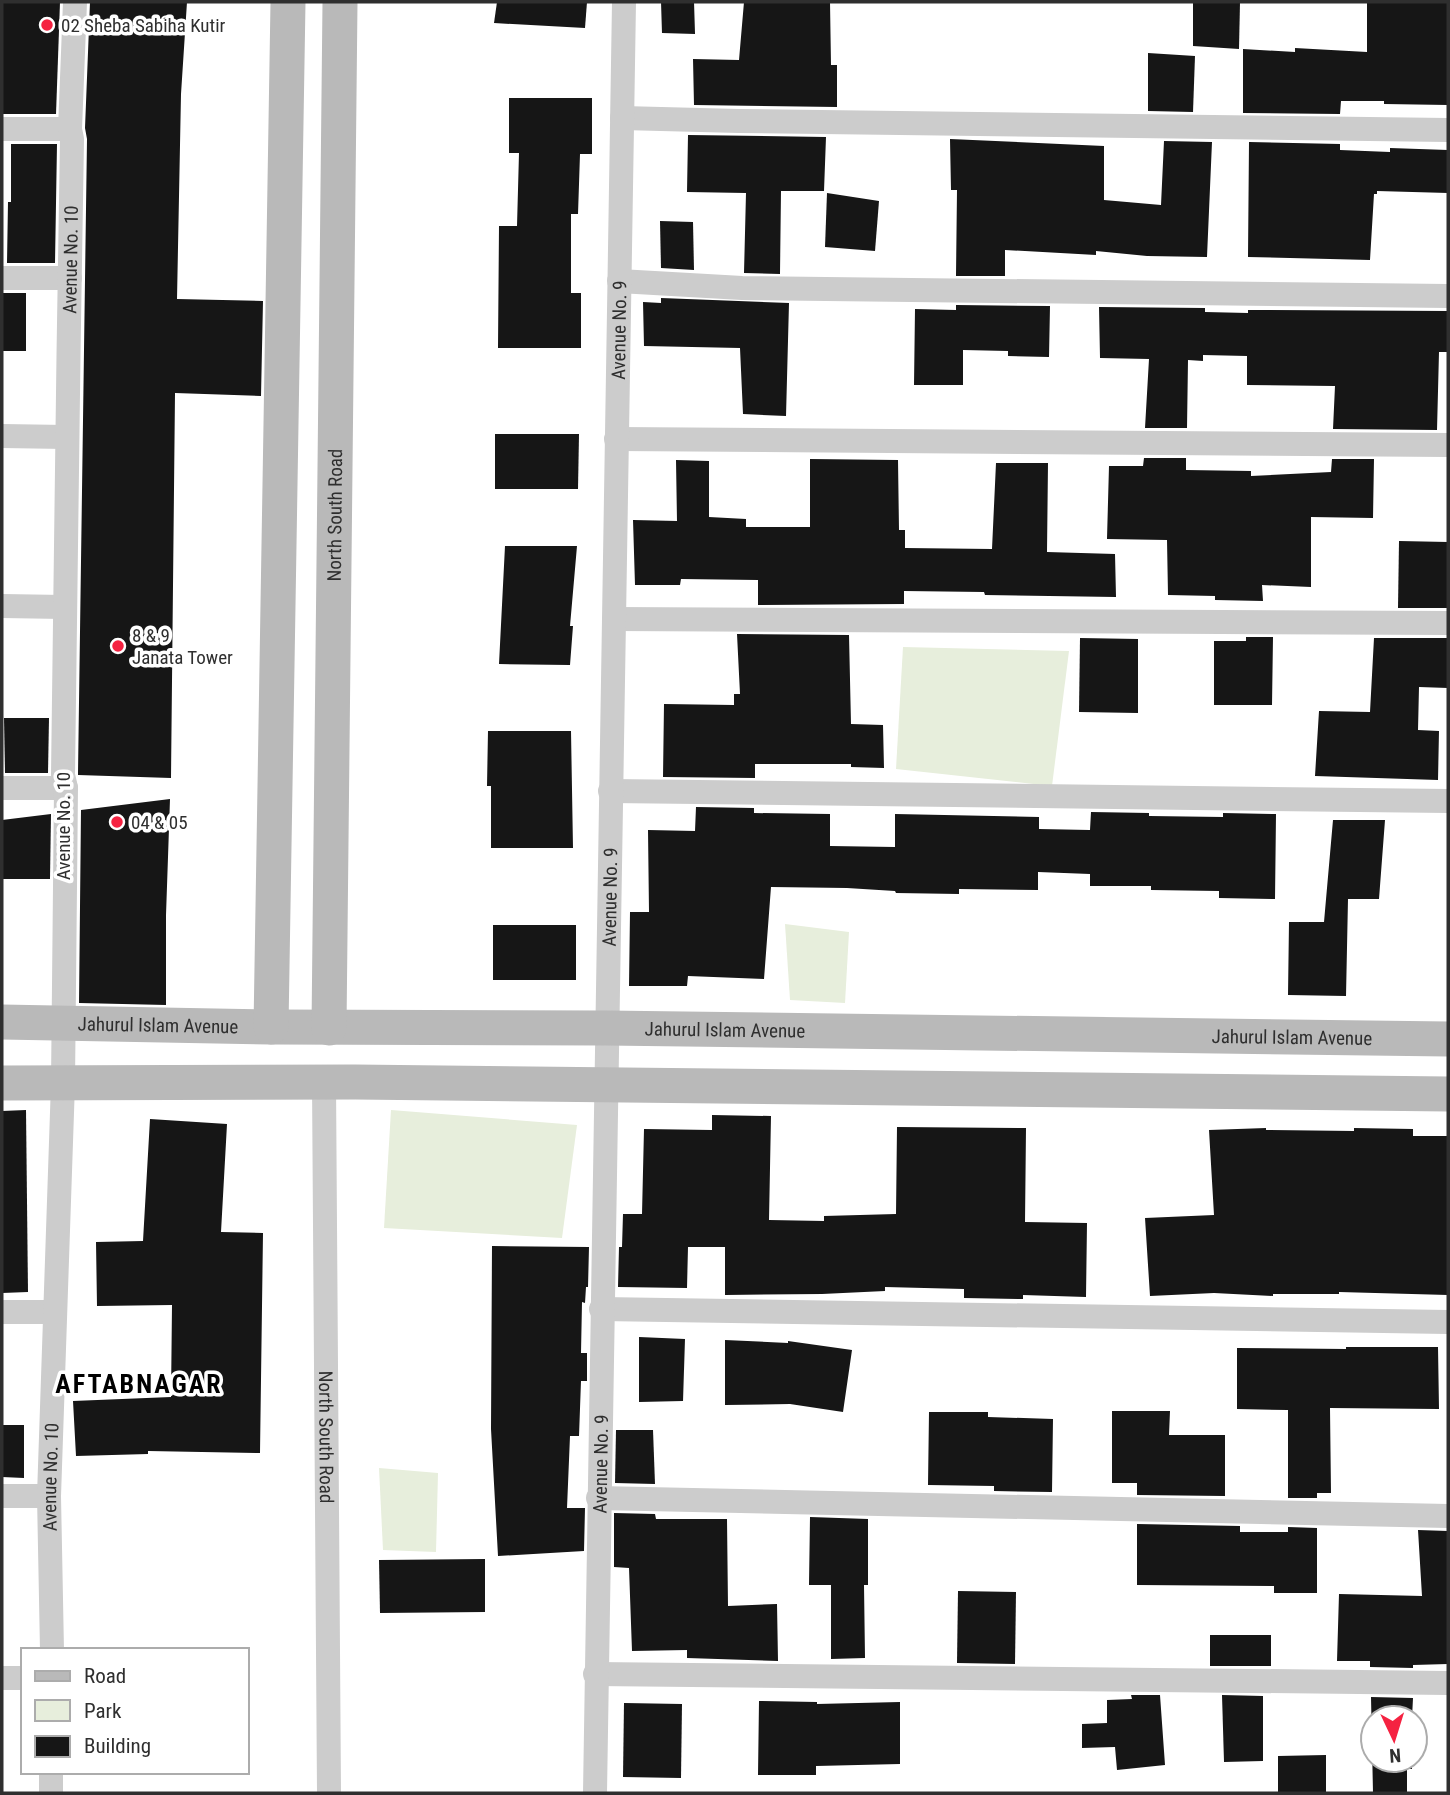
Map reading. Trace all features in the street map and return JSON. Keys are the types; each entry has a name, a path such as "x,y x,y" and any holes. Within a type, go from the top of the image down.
{"street":[{"name":"Avenue No. 10","path":"52,1648 49,1496 62,1083 66,788 62,775 66,437 71,278 70,129 74,89 75,2"},
{"path":"271,1027 288,2"},
{"name":"North South Road","path":"329,1028 340,2"},
{"name":"Avenue No. 9","path":"595,1793 624,2"},
{"path":"622,118 1448,130"},
{"path":"2,129 70,129"},
{"path":"2,278 71,278"},
{"path":"619,281 742,288 1448,296"},
{"path":"2,436 66,437"},
{"path":"616,439 1448,445"},
{"path":"2,606 64,607"},
{"path":"614,619 1448,623"},
{"path":"2,788 66,788"},
{"path":"610,791 1448,801"},
{"name":"Jahurul Islam Avenue","path":"2,1022 329,1028 606,1028 1448,1039"},
{"path":"2,1083 324,1082 1448,1094"},
{"name":"North South Road","path":"324,1082 329,1793"},
{"path":"601,1309 1448,1322"},
{"path":"2,1312 55,1312"},
{"path":"2,1496 49,1496"},
{"path":"598,1498 1448,1516"},
{"path":"595,1674 1448,1683"},
{"path":"2,1678 21,1678"},
{"path":"51,1774 51,1793"}],"green space":[{"path":"903,647 1069,651 1052,786 896,769"},
{"path":"785,924 849,932 845,1003 790,1000"},
{"path":"391,1110 577,1125 562,1238 384,1228"},
{"path":"379,1468 438,1473 436,1552 383,1550"}],"building":[{"path":"2,2 60,2 56,114 2,114"},
{"path":"90,2 187,2 181,94 177,299 263,301 261,396 175,393 171,778 78,775 87,139 85,128"},
{"path":"497,2 587,2 585,28 494,23"},
{"path":"661,2 694,2 695,34 662,33"},
{"path":"744,2 830,2 831,65 837,65 837,107 694,105 693,59 739,60"},
{"path":"1193,2 1240,2 1239,49 1193,46"},
{"path":"1367,2 1448,2 1448,105 1341,101 1340,114 1243,113 1243,49 1295,52 1295,48 1367,52"},
{"path":"1148,53 1195,56 1193,112 1148,111"},
{"path":"509,98 592,98 592,154 580,154 578,214 571,214 571,293 581,293 581,348 498,348 499,226 517,226 519,153 509,153"},
{"path":"688,135 826,137 824,191 781,191 780,274 744,273 746,193 687,192"},
{"path":"950,139 1104,146 1104,200 1161,205 1164,141 1212,142 1207,257 1147,256 1096,251 1096,255 1005,250 1005,276 956,276 957,190 951,190"},
{"path":"1249,142 1340,144 1340,150 1448,150 1448,193 1377,191 1377,194 1374,194 1370,260 1248,257"},
{"path":"11,144 57,144 55,263 7,263"},
{"path":"827,193 879,201 875,251 825,247"},
{"path":"660,221 693,222 694,270 661,268"},
{"path":"2,293 26,293 26,351 2,351"},
{"path":"661,298 789,303 786,416 743,414 740,348 644,346 643,302 661,303"},
{"path":"956,305 1050,306 1049,357 1008,356 1008,351 963,350 963,385 914,385 915,309 956,310"},
{"path":"1099,307 1205,308 1205,312 1248,313 1248,310 1448,311 1448,352 1439,352 1437,430 1333,429 1335,386 1247,385 1247,356 1203,355 1203,361 1188,360 1187,428 1145,428 1149,359 1100,358"},
{"path":"495,434 579,434 578,489 495,489"},
{"path":"1144,458 1186,458 1186,470 1251,471 1251,476 1331,472 1332,459 1374,459 1373,518 1311,517 1311,587 1262,585 1263,601 1168,595 1167,540 1107,539 1109,466 1143,466"},
{"path":"810,459 898,460 899,530 905,530 905,548 992,549 996,463 1048,463 1047,552 1115,554 1116,597 904,591 904,604 758,605 758,580 681,579 680,585 635,585 633,520 677,521 676,460 709,461 709,517 746,519 746,527 810,527"},
{"path":"1399,541 1448,542 1448,608 1398,608"},
{"path":"505,546 577,546 570,626 573,626 570,665 499,664"},
{"path":"737,634 849,635 851,724 883,725 884,768 851,767 851,764 755,764 755,778 663,777 664,704 734,705 734,694 740,694"},
{"path":"1246,637 1273,637 1272,705 1214,705 1214,641 1246,641"},
{"path":"1080,638 1138,639 1138,713 1079,712"},
{"path":"1374,638 1448,638 1448,688 1419,687 1418,730 1439,731 1438,780 1315,776 1319,711 1370,712"},
{"path":"4,718 49,718 48,773 5,773"},
{"path":"488,731 571,731 573,848 491,848 491,786 487,786"},
{"path":"170,799 166,1005 79,1003 81,810"},
{"path":"696,807 754,808 754,813 830,814 830,846 895,847 895,814 1039,817 1039,829 1090,830 1091,812 1223,817 1223,813 1276,814 1275,899 1219,898 1219,891 1151,890 1151,886 1090,886 1090,874 1038,872 1038,890 959,889 959,894 771,887 764,979 688,976 687,986 629,986 630,912 649,912 648,830 695,831"},
{"path":"51,814 50,879 2,879 2,820"},
{"path":"1333,820 1385,820 1379,899 1348,899 1346,996 1288,995 1289,922 1324,922"},
{"path":"493,925 576,925 576,980 493,980"},
{"path":"26,1110 28,1292 2,1293 2,1111"},
{"path":"712,1115 771,1116 769,1220 824,1221 824,1216 896,1214 897,1127 1026,1128 1025,1222 1087,1223 1086,1297 1023,1295 1023,1299 964,1298 964,1289 885,1287 885,1291 725,1295 725,1247 688,1247 687,1288 618,1287 623,1214 642,1214 644,1129 712,1130"},
{"path":"150,1119 227,1124 221,1232 263,1233 260,1453 148,1451 148,1454 76,1456 73,1401 171,1397 172,1305 97,1306 96,1242 143,1241"},
{"path":"1266,1128 1354,1131 1354,1128 1413,1129 1413,1136 1448,1136 1448,1295 1339,1292 1273,1296 1214,1293 1150,1296 1145,1218 1214,1215 1209,1130"},
{"path":"492,1246 589,1247 588,1287 585,1303 582,1302 581,1353 587,1353 587,1381 581,1381 579,1436 570,1436 567,1508 585,1508 584,1551 498,1556 491,1429"},
{"path":"639,1337 685,1339 683,1401 639,1402"},
{"path":"725,1340 788,1341 852,1350 843,1412 790,1404 725,1405"},
{"path":"1438,1347 1439,1409 1330,1408 1331,1493 1317,1493 1317,1498 1288,1498 1288,1410 1237,1409 1237,1348"},
{"path":"1112,1411 1170,1411 1169,1435 1225,1435 1225,1496 1137,1495 1137,1483 1112,1483"},
{"path":"929,1412 988,1412 988,1417 1053,1419 1052,1492 994,1491 994,1486 928,1485"},
{"path":"2,1425 24,1425 24,1478 2,1477"},
{"path":"616,1430 653,1430 655,1484 615,1483"},
{"path":"614,1513 655,1514 656,1519 727,1519 728,1606 777,1604 778,1661 687,1658 687,1650 632,1651 629,1568 614,1567"},
{"path":"810,1517 868,1519 868,1585 864,1585 865,1658 831,1659 831,1585 809,1585"},
{"path":"1137,1524 1240,1526 1240,1532 1288,1532 1288,1527 1317,1528 1317,1593 1274,1593 1274,1586 1137,1585"},
{"path":"1418,1530 1448,1531 1448,1664 1413,1665 1413,1668 1370,1667 1370,1661 1337,1661 1339,1594 1422,1596"},
{"path":"485,1559 485,1612 380,1613 379,1560"},
{"path":"958,1591 1016,1592 1015,1664 957,1663"},
{"path":"1210,1635 1271,1635 1271,1666 1210,1666"},
{"path":"1131,1695 1160,1695 1165,1765 1117,1770 1115,1747 1082,1748 1082,1724 1107,1723 1107,1700 1132,1699"},
{"path":"1222,1695 1263,1696 1263,1761 1224,1762"},
{"path":"1371,1697 1413,1698 1413,1704 1371,1704"},
{"path":"759,1701 817,1704 900,1702 900,1764 816,1766 816,1775 758,1775"},
{"path":"624,1703 682,1704 681,1778 623,1777"},
{"path":"1326,1755 1326,1793 1278,1793 1278,1756"},
{"path":"1373,1774 1407,1774 1407,1793 1373,1793"}],"place":[{"name":"02 Sheba Sabiha Kutir","path":"47,25"},
{"name":"8 & 9 Janata Tower","path":"118,646"},
{"name":"04 & 05","path":"117,822"}],"district":[{"name":"AFTABNAGAR","path":"139,1384"}]}
